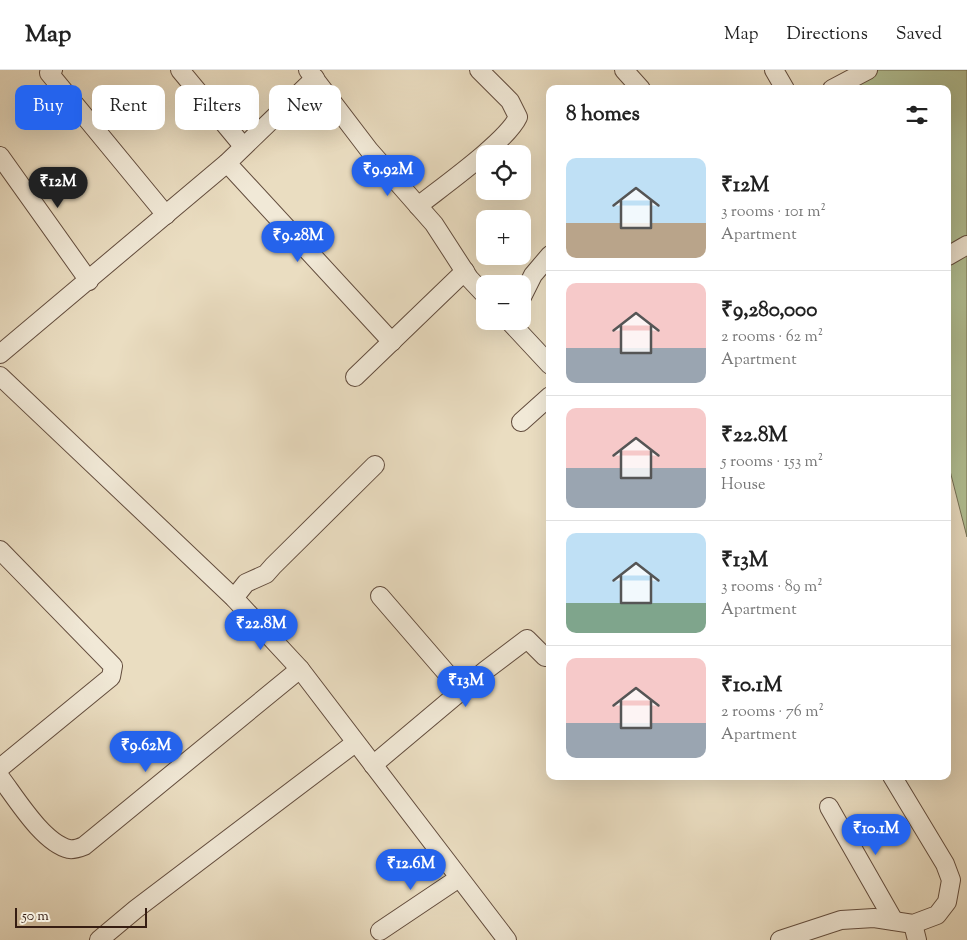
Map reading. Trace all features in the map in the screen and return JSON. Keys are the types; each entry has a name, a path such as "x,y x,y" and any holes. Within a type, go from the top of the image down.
{"street":[{"path":"180,70 243,146"},
{"path":"418,206 514,126 518,117 510,101 479,70"},
{"path":"624,70 637,85"},
{"path":"774,70 783,85"},
{"path":"840,80 868,70"},
{"path":"50,71 166,215"},
{"path":"0,354 227,162 311,74 369,150 434,224 465,272 476,285"},
{"path":"0,156 89,280"},
{"path":"227,162 392,342"},
{"path":"951,254 967,245"},
{"path":"531,279 546,260"},
{"path":"355,377 465,272"},
{"path":"518,330 546,361"},
{"path":"0,376 234,598 300,669 506,940"},
{"path":"521,422 546,400"},
{"path":"234,598 246,583 266,574 375,464"},
{"path":"0,550 113,666 111,677 0,768"},
{"path":"380,596 462,691"},
{"path":"373,765 527,639 546,657"},
{"path":"0,777 42,830 59,845 71,850 84,846 300,669"},
{"path":"99,940 136,909 355,743"},
{"path":"780,940 841,920 874,918 894,921 915,932 937,915 947,902 951,880 945,864 894,780"},
{"path":"829,807 894,921"},
{"path":"380,931 459,878"}],"green space":[{"path":"871,70 967,70 967,537 951,475 951,85 855,85 853,78"}]}
